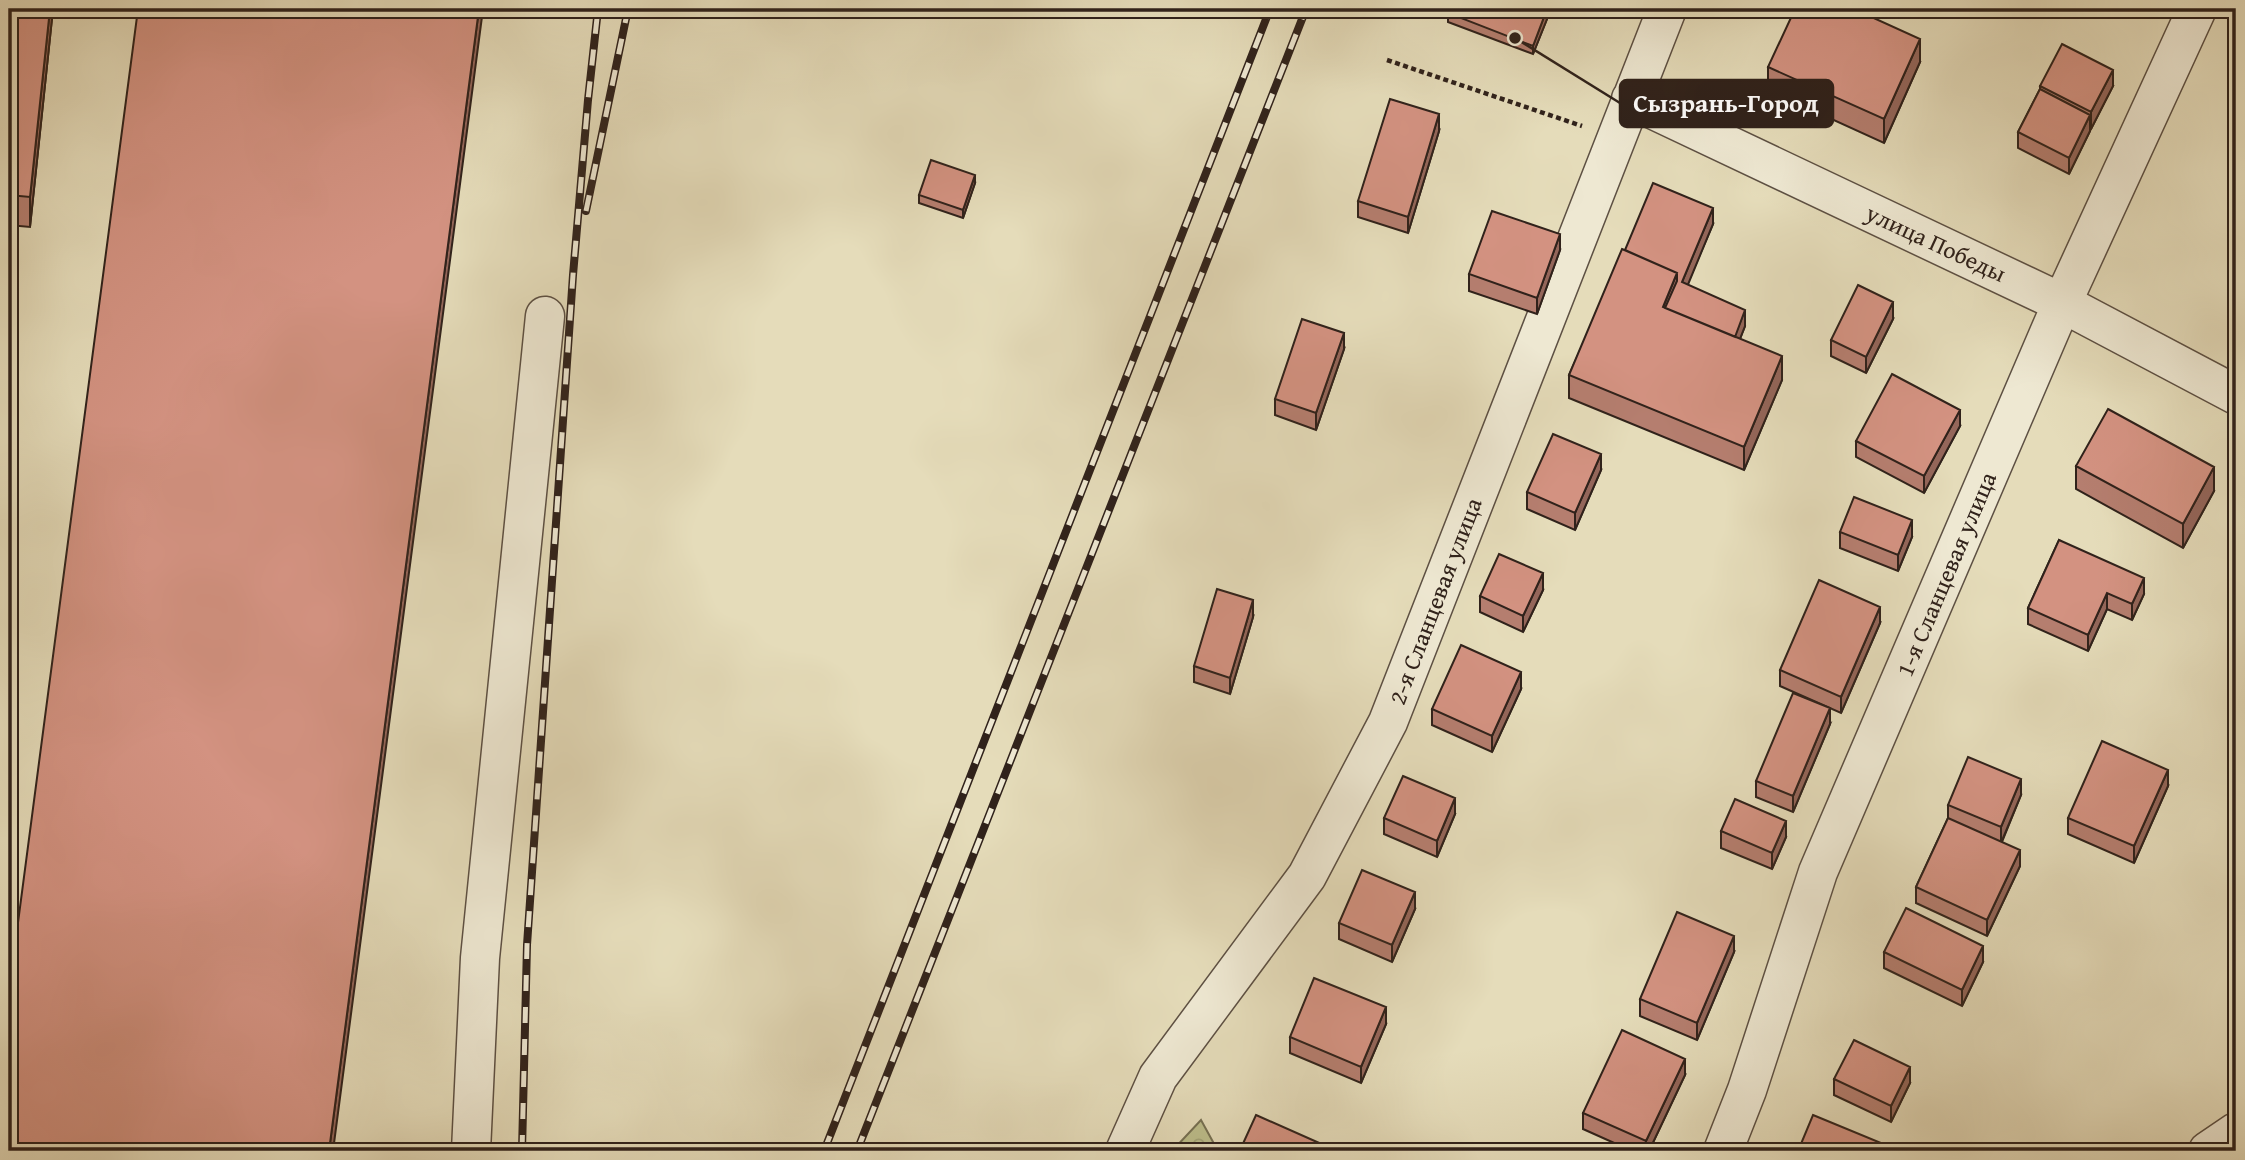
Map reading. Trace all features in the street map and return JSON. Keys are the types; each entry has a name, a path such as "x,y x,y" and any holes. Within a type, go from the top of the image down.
{"street":[{"name":"2-я Сланцевая улица","path":"1125,1151 1158,1077 1307,876 1388,722 1667,9"},
{"name":"1-я Сланцевая улица","path":"1723,1151 1747,1090 1818,872 2062,303 2197,9"},
{"name":"улица Победы","path":"1631,99 2062,303 2236,395"},
{"path":"471,1151 480,958 545,316"},
{"path":"2208,1151 2236,1132"}],"path":[{"path":"1387,60 1616,138"}],"green space":[{"path":"1201,1120 1218,1151 1172,1151"}],"building":[{"path":"9,9 50,9 30,197 9,195"},
{"path":"138,9 479,9 329,1151 9,1151 9,991"},
{"path":"1449,9 1547,9 1533,46 1448,13"},
{"path":"1795,9 1854,9 1920,39 1884,119 1768,67"},
{"path":"2062,44 2113,70 2091,112 2040,86"},
{"path":"2040,89 2090,115 2069,158 2018,132"},
{"path":"1390,99 1439,114 1408,217 1358,201"},
{"path":"931,160 975,175 963,210 919,195"},
{"path":"1653,183 1713,208 1682,282 1745,310 1735,337 1665,308 1677,281 1677,273 1625,250"},
{"path":"1492,211 1560,234 1537,298 1469,274"},
{"path":"1622,249 1677,273 1663,307 1782,356 1744,447 1569,375"},
{"path":"1858,285 1893,302 1866,357 1831,340"},
{"path":"1302,319 1344,333 1316,413 1275,399"},
{"path":"1892,374 1960,410 1924,476 1856,441"},
{"path":"2108,409 2214,467 2183,524 2076,466"},
{"path":"1553,434 1601,454 1575,513 1527,492"},
{"path":"1854,497 1912,520 1898,555 1840,532"},
{"path":"2059,540 2144,578 2132,604 2107,593 2088,635 2028,608"},
{"path":"1499,554 1543,573 1523,616 1480,596"},
{"path":"1819,580 1880,607 1841,697 1780,670"},
{"path":"1217,589 1253,600 1230,678 1194,666"},
{"path":"1461,645 1521,672 1492,736 1432,709"},
{"path":"1793,693 1830,708 1793,796 1756,781"},
{"path":"2102,741 2168,770 2134,846 2068,818"},
{"path":"1968,757 2021,779 2001,827 1948,805"},
{"path":"1403,776 1455,798 1437,841 1384,818"},
{"path":"1735,799 1786,821 1772,853 1721,831"},
{"path":"1948,818 2020,850 1987,920 1916,887"},
{"path":"1362,870 1415,892 1392,945 1339,923"},
{"path":"1906,908 1983,946 1962,990 1884,952"},
{"path":"1677,912 1734,936 1697,1023 1640,999"},
{"path":"1314,978 1386,1007 1361,1067 1290,1037"},
{"path":"1622,1030 1685,1059 1646,1141 1583,1113"},
{"path":"1854,1040 1910,1067 1891,1106 1834,1079"},
{"path":"1256,1115 1335,1151 1248,1151 1241,1148"},
{"path":"1813,1115 1881,1143 1877,1151 1798,1151"}],"railway":[{"path":"522,1151 527,945 573,275 598,9"},
{"path":"586,211 628,9"},
{"path":"824,1151 1270,9"},
{"path":"857,1151 1306,9"}],"place":[{"name":"Сызрань-Город","path":"1515,38"}]}
